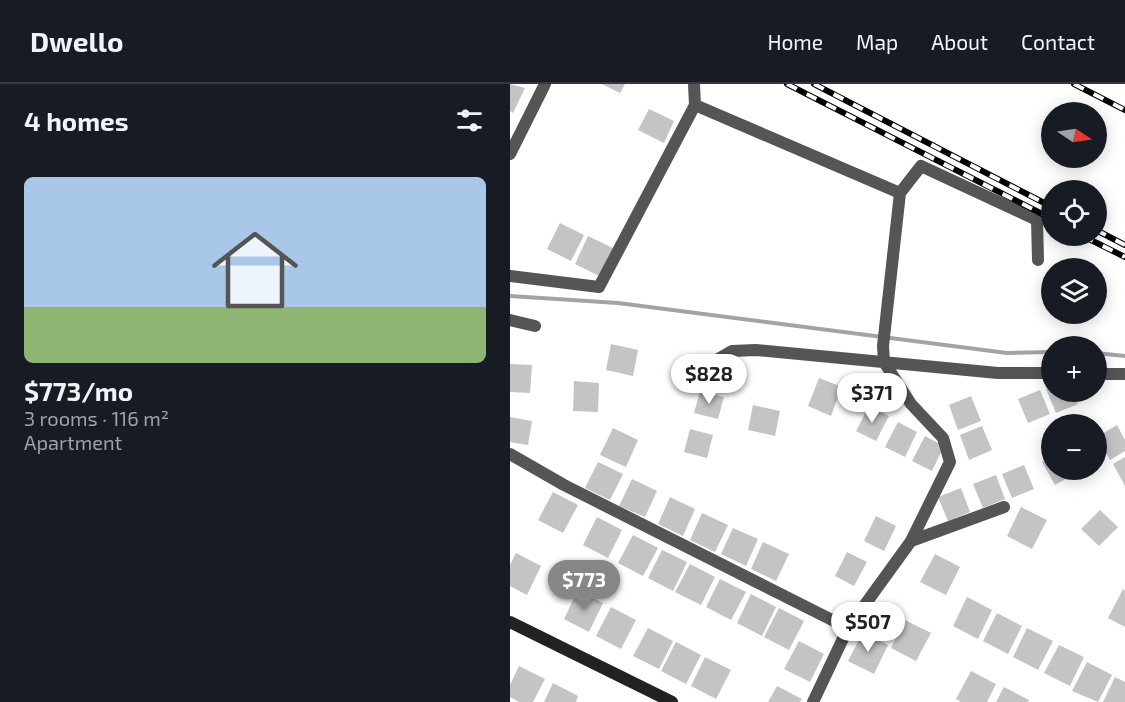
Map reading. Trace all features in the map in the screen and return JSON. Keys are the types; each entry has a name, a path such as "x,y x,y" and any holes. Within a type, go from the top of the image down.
{"main road":[{"path":"510,622 672,702"}],"street":[{"path":"510,154 545,84"},
{"path":"510,276 598,287 695,105 694,84"},
{"path":"695,105 900,193"},
{"path":"813,702 848,628 911,541 950,462 943,438 911,404 884,362 883,346 900,193 921,166 1036,220 1038,260"},
{"path":"510,320 536,326"},
{"path":"715,361 732,351 756,350 998,373 1041,373"},
{"path":"1107,374 1125,374"},
{"path":"510,454 564,486 848,628"},
{"path":"911,541 1004,507"}],"building":[{"path":"510,84 525,88 513,113 510,111"},
{"path":"602,84 625,84 620,93"},
{"path":"649,109 674,121 664,143 638,130"},
{"path":"560,223 584,235 571,261 547,249"},
{"path":"588,236 613,248 599,276 575,264"},
{"path":"611,344 638,350 633,376 606,370"},
{"path":"510,364 532,365 530,393 510,392"},
{"path":"819,378 842,387 831,416 808,406"},
{"path":"574,381 599,383 598,412 573,411"},
{"path":"1040,390 1041,402 1045,402 1050,414 1041,414 1041,418 1028,423 1018,399"},
{"path":"700,391 724,397 718,419 694,413"},
{"path":"971,396 981,421 958,430 949,405"},
{"path":"1051,402 1077,402 1078,404 1056,413"},
{"path":"753,405 780,411 775,436 748,430"},
{"path":"869,406 889,416 876,441 856,431"},
{"path":"510,417 532,421 528,445 510,442"},
{"path":"898,422 917,432 905,457 885,447"},
{"path":"1117,425 1125,440 1125,451 1110,460 1107,455 1107,431"},
{"path":"982,426 992,450 969,460 960,435"},
{"path":"613,428 638,440 626,467 600,455"},
{"path":"690,429 713,435 707,458 684,452"},
{"path":"925,436 944,446 932,471 912,461"},
{"path":"1125,457 1125,486 1113,464"},
{"path":"598,462 623,474 610,500 585,488"},
{"path":"1024,465 1034,489 1012,498 1002,474"},
{"path":"996,475 1005,499 983,508 973,484"},
{"path":"632,479 657,491 645,517 619,506"},
{"path":"1052,480 1064,480 1055,485"},
{"path":"961,488 970,512 948,521 938,497"},
{"path":"553,492 578,505 563,533 538,520"},
{"path":"670,497 695,509 683,536 658,524"},
{"path":"1021,507 1047,520 1032,549 1007,536"},
{"path":"1100,510 1118,527 1099,546 1081,529"},
{"path":"702,513 728,525 715,552 690,540"},
{"path":"876,516 896,526 884,551 864,541"},
{"path":"597,517 622,530 608,558 583,545"},
{"path":"733,528 758,539 746,566 721,554"},
{"path":"633,535 658,548 643,576 618,563"},
{"path":"763,542 789,554 776,581 751,569"},
{"path":"662,550 687,562 673,591 648,578"},
{"path":"847,552 867,562 854,586 835,576"},
{"path":"516,553 541,566 527,595 510,586 510,565"},
{"path":"935,554 960,567 946,595 920,582"},
{"path":"690,564 715,577 701,605 675,592"},
{"path":"720,579 746,592 731,620 706,607"},
{"path":"1123,589 1125,591 1125,627 1108,618"},
{"path":"578,590 603,603 589,632 564,619"},
{"path":"751,594 776,607 762,636 737,623"},
{"path":"967,597 992,610 978,639 953,626"},
{"path":"611,607 636,620 621,649 596,636"},
{"path":"779,608 804,621 789,650 764,637"},
{"path":"997,613 1022,626 1008,654 983,641"},
{"path":"905,620 931,633 916,661 891,648"},
{"path":"648,628 673,641 659,669 633,656"},
{"path":"1027,628 1053,641 1038,670 1013,657"},
{"path":"863,632 888,645 874,674 848,661"},
{"path":"799,641 824,654 810,682 784,669"},
{"path":"676,642 701,655 686,684 661,671"},
{"path":"1059,645 1084,657 1070,686 1044,673"},
{"path":"705,657 731,670 716,699 691,686"},
{"path":"1087,662 1112,675 1098,702 1072,691"},
{"path":"519,666 545,679 533,702 519,702 510,697 510,685"},
{"path":"971,671 996,684 987,702 961,702 956,699"},
{"path":"1115,677 1125,682 1125,702 1103,702"},
{"path":"553,683 578,696 576,702 544,702"},
{"path":"777,686 802,699 800,702 768,702"},
{"path":"1004,687 1029,700 1028,702 996,702"}],"waterway":[{"path":"510,296 618,303 1007,353 1041,352"},
{"path":"1107,354 1125,356"}],"railway":[{"path":"787,84 1041,213"},
{"path":"814,84 1041,201"},
{"path":"1074,84 1125,110"},
{"path":"1107,236 1125,245"},
{"path":"1103,246 1125,257"}]}
